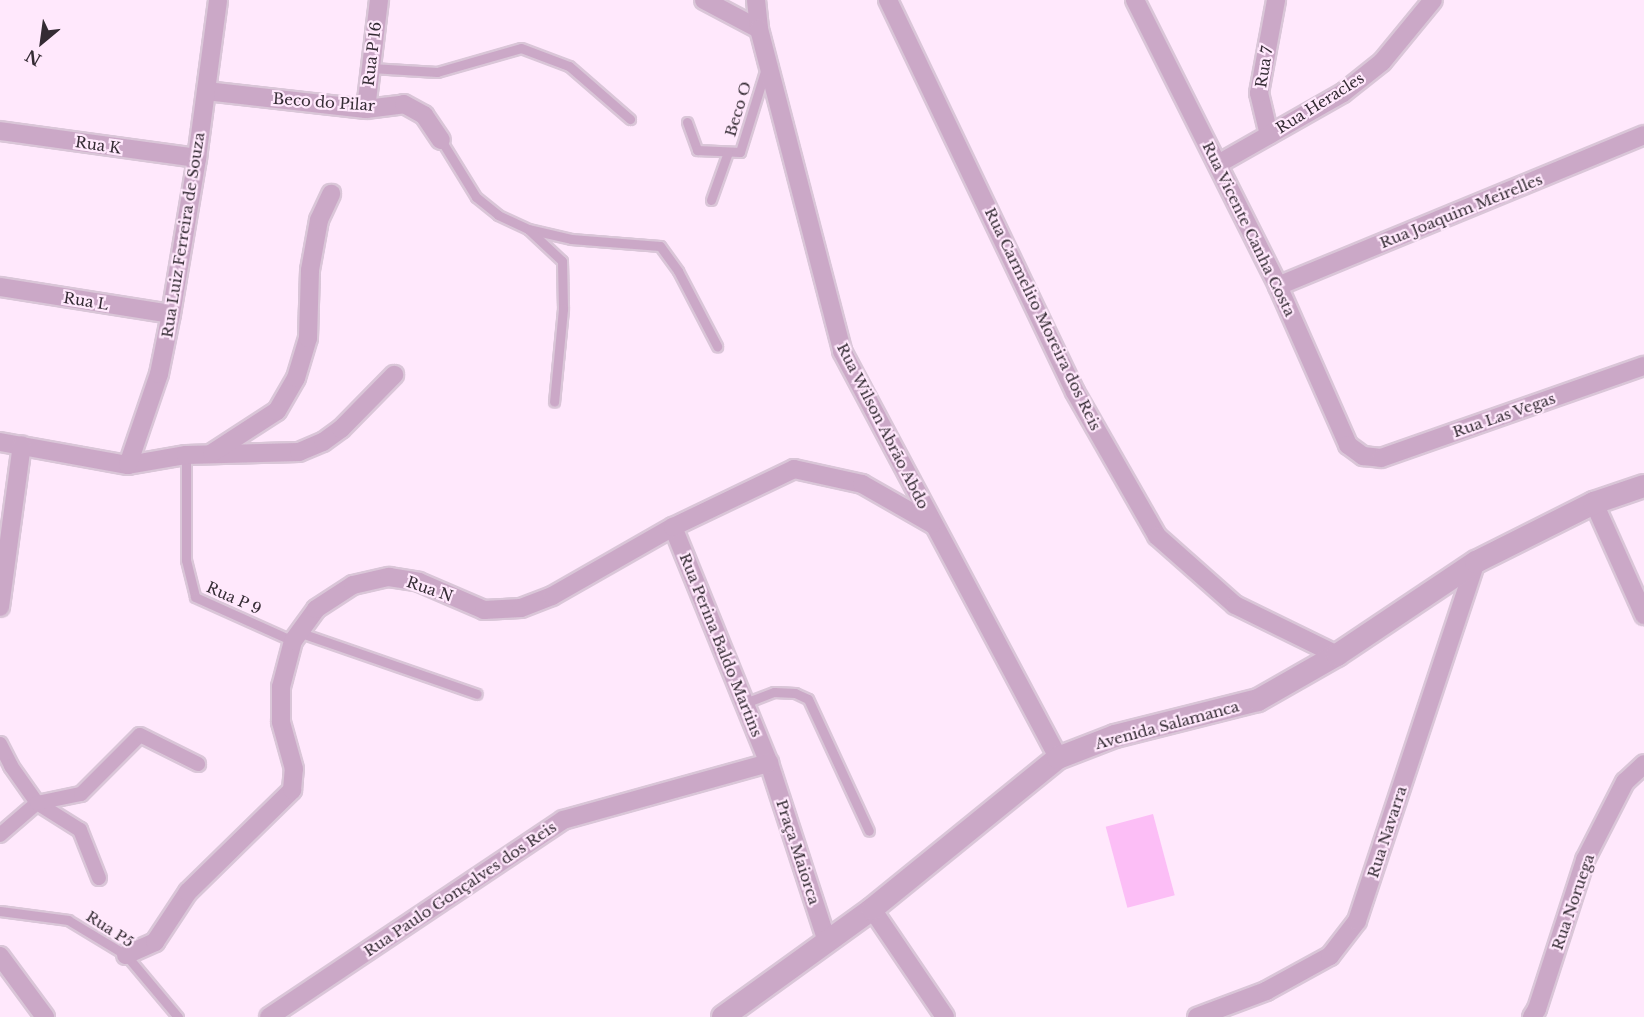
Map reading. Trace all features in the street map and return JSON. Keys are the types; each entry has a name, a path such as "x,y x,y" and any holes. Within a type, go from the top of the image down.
{"street":[{"name":"Rua Luiz Ferreira de Souza","path":"128,465 159,374 171,314 197,158 215,0"},
{"name":"Rua P 16","path":"366,109 379,0"},
{"path":"704,0 759,29"},
{"name":"Rua Wilson Abrão Abdo","path":"756,0 759,29 842,351 1058,758"},
{"name":"Rua Carmelito Moreira dos Reis","path":"888,0 1075,392 1157,536 1235,605 1337,655"},
{"name":"Rua Vicente Canha Costa","path":"1135,0 1278,286 1348,445 1363,456"},
{"name":"Rua 7","path":"1269,135 1259,93 1276,0"},
{"name":"Rua Heracles","path":"1218,164 1343,93 1382,62 1433,0"},
{"name":"Beco do Pilar","path":"206,91 366,109 405,104 424,115 441,140"},
{"name":"Rua K","path":"0,131 197,158"},
{"name":"Rua Joaquim Meirelles","path":"1278,286 1644,135"},
{"path":"210,454 276,411 296,378 308,338 312,260 319,220 331,195"},
{"name":"Rua L","path":"0,287 171,314"},
{"name":"Rua Las Vegas","path":"1363,456 1381,458 1644,366"},
{"path":"0,442 128,465 186,455 300,452 323,442 341,429 394,375"},
{"path":"0,606 2,562 22,445"},
{"name":"Rua N","path":"126,955 155,942 188,892 292,790 294,769 281,722 281,687 296,636 316,609 353,585 389,577 419,582 484,610 520,608 552,596 673,527 794,469 862,484 932,524"},
{"name":"Avenida Salamanca","path":"723,1017 872,909 1058,758 1115,736 1258,700 1337,655 1476,562 1594,503 1644,486"},
{"path":"1594,503 1644,615"},
{"name":"Rua Perina Baldo Martins","path":"673,527 769,763"},
{"name":"Rua Navarra","path":"1197,1017 1266,991 1330,956 1358,921 1476,562"},
{"path":"0,835 37,803 81,794 140,735 198,764"},
{"path":"0,744 11,766 37,803 80,830 99,878"},
{"name":"Praça Maiorca","path":"769,763 827,942"},
{"name":"Rua Paulo Gonçalves dos Reis","path":"269,1017 563,820 769,763"},
{"name":"Rua Noruega","path":"1532,1017 1537,1009 1585,860 1625,782 1644,764"},
{"path":"872,909 945,1017"},
{"path":"0,956 45,1017"}],"lane":[{"path":"371,68 436,72 521,48 569,66 630,119"},
{"name":"Beco O","path":"687,122 697,150 740,152 768,63"},
{"name":"Beco do Pilar","path":"441,140 476,197 498,215 528,229 571,239 660,246 678,271 717,346"},
{"name":"Beco O","path":"711,200 728,152"},
{"name":"Beco do Pilar","path":"528,229 562,261 563,309 554,402"},
{"name":"Rua P 9","path":"186,455 186,560 195,597 296,636 477,694"},
{"path":"745,703 774,692 795,693 808,699 869,831"},
{"name":"Rua P5","path":"0,911 68,920 126,955 178,1017"}],"shaded area":[{"path":"1153,814 1175,895 1127,908 1106,827"}]}
